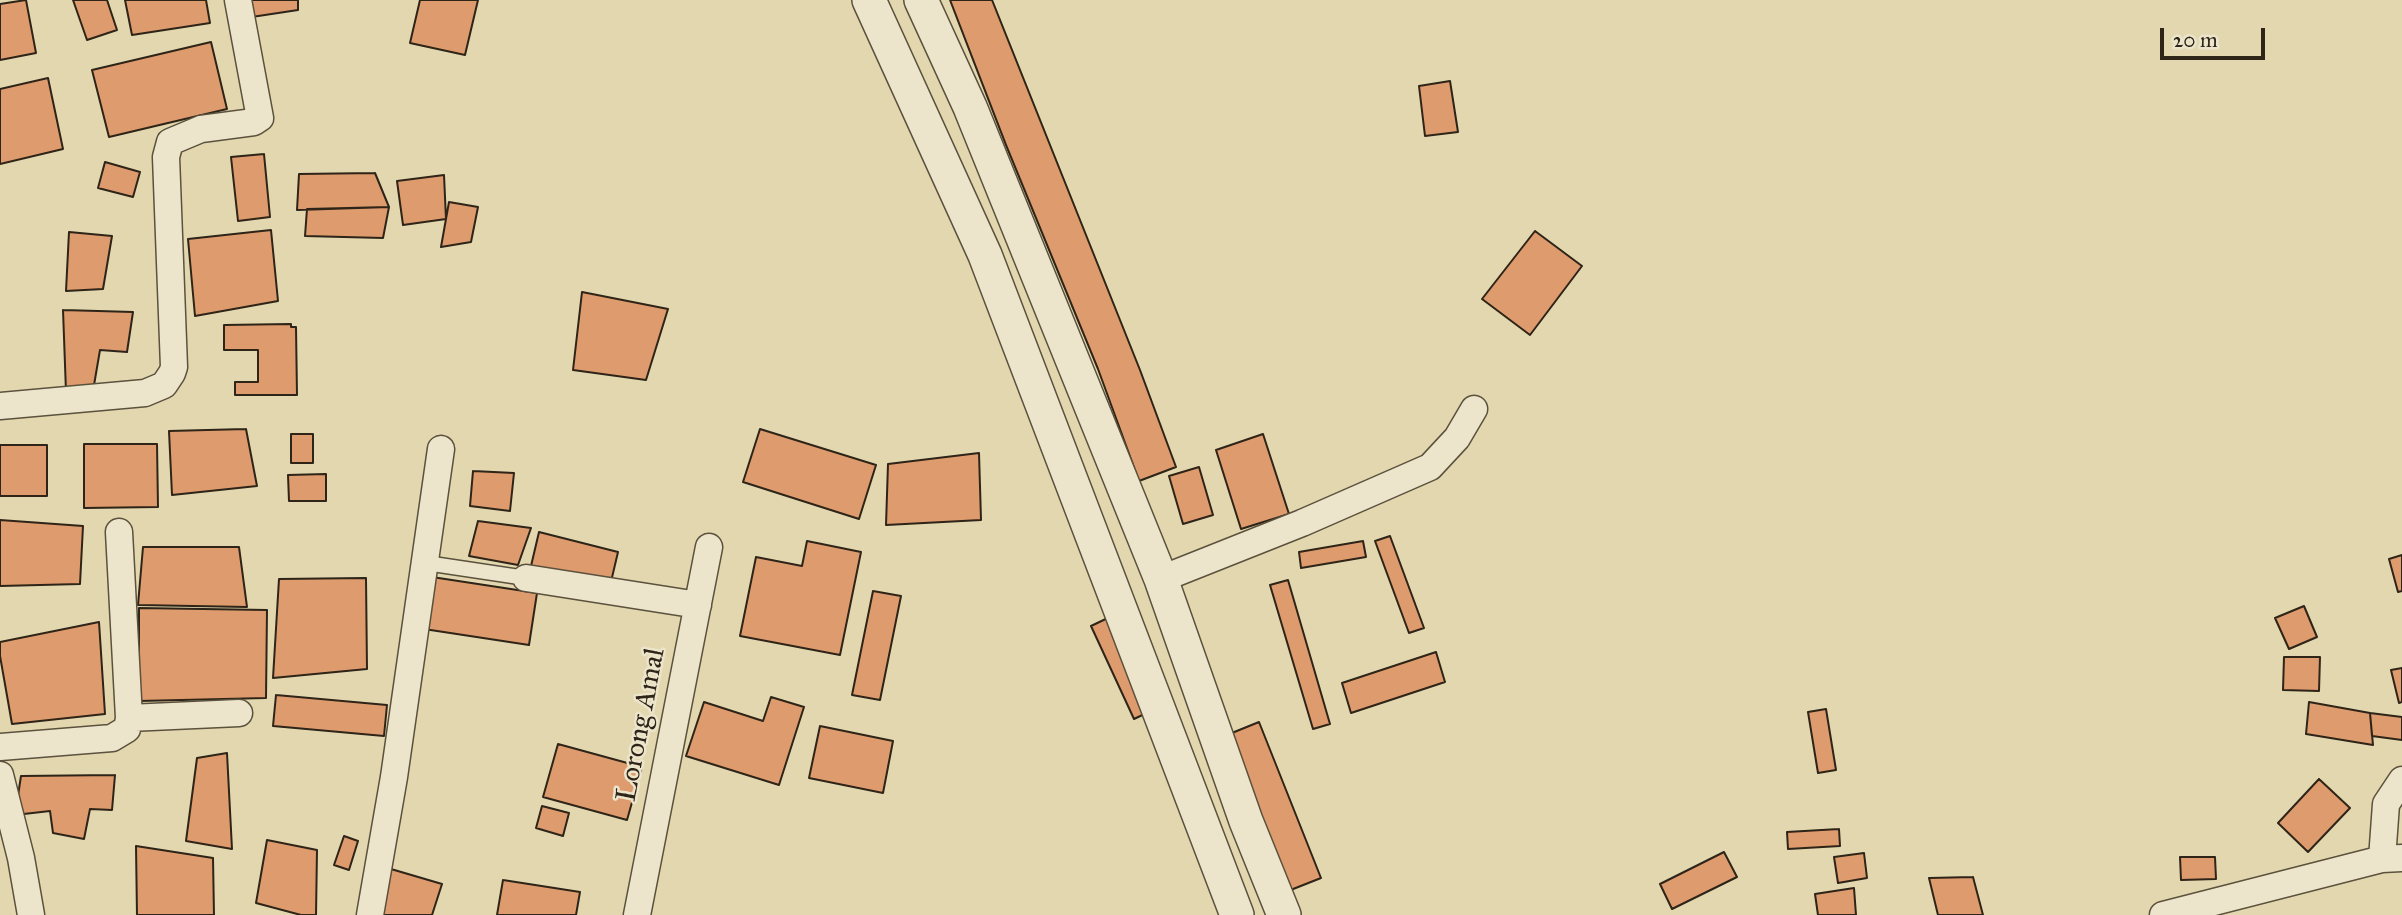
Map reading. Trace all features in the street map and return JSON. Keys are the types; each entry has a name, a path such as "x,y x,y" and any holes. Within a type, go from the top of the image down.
{"street":[{"path":"0,405 145,393 164,384 172,373 174,367 166,157 170,142 201,129 254,122 260,118 238,0"},
{"path":"869,0 985,255 1237,915"},
{"path":"921,0 970,107 1161,579 1246,821 1284,915"},
{"path":"1161,579 1302,523 1430,467 1457,438 1474,409"},
{"path":"370,915 426,563 441,449"},
{"path":"0,747 112,738 127,729 129,718 119,532"},
{"name":"Lorong Amal","path":"637,915 709,547"},
{"path":"526,578 698,605"},
{"path":"129,718 239,713"},
{"path":"0,775 21,858 31,915"},
{"path":"2163,915 2392,859 2386,804 2402,780"}],"lane":[{"path":"426,563 526,578"}],"building":[{"path":"26,0 36,53 0,60 0,4"},
{"path":"73,0 107,0 117,30 87,40"},
{"path":"125,0 206,0 210,23 132,35"},
{"path":"245,0 298,0 298,10 245,18"},
{"path":"420,0 478,0 465,55 410,43"},
{"path":"950,0 992,0 1176,467 1139,481 1098,369"},
{"path":"211,42 227,109 109,137 92,70"},
{"path":"48,78 63,149 0,164 0,89"},
{"path":"1450,81 1458,132 1425,136 1419,86"},
{"path":"264,154 270,217 238,221 231,157"},
{"path":"105,162 140,172 133,197 98,188"},
{"path":"375,173 389,207 297,210 299,174"},
{"path":"444,175 446,219 403,225 397,181"},
{"path":"449,202 478,207 471,242 441,247"},
{"path":"389,207 383,238 305,236 307,209"},
{"path":"271,230 278,301 195,316 188,239"},
{"path":"1535,231 1582,266 1530,335 1482,299"},
{"path":"69,232 112,236 103,289 66,291"},
{"path":"582,292 668,309 646,380 573,370"},
{"path":"63,310 133,312 127,352 100,350 93,391 66,392"},
{"path":"291,324 291,327 296,327 297,395 235,395 235,382 258,382 258,350 224,350 224,325"},
{"path":"246,429 257,486 172,495 169,431"},
{"path":"760,429 876,465 859,519 743,482"},
{"path":"291,434 313,434 313,463 291,463"},
{"path":"1263,434 1289,514 1241,529 1216,450"},
{"path":"84,444 157,444 158,507 84,508"},
{"path":"0,445 47,445 47,496 0,496"},
{"path":"979,453 981,520 886,525 888,464"},
{"path":"1199,467 1213,515 1183,524 1169,476"},
{"path":"473,471 514,473 510,511 470,506"},
{"path":"326,474 326,501 289,501 288,475"},
{"path":"0,520 83,526 80,584 0,586"},
{"path":"478,521 531,528 518,565 469,556"},
{"path":"539,532 618,552 610,586 531,566"},
{"path":"1390,536 1424,628 1409,633 1375,541"},
{"path":"807,541 861,552 840,655 740,636 756,557 802,566"},
{"path":"1363,541 1366,557 1301,568 1299,552"},
{"path":"143,547 239,547 247,607 138,605"},
{"path":"2402,555 2402,591 2398,592 2389,559"},
{"path":"432,577 537,593 529,645 424,629"},
{"path":"366,578 367,669 273,678 279,579"},
{"path":"1288,580 1330,724 1313,729 1270,585"},
{"path":"873,591 901,596 880,700 852,695"},
{"path":"2304,606 2317,637 2289,649 2275,618"},
{"path":"139,608 267,610 266,698 139,701"},
{"path":"1112,616 1155,709 1134,719 1091,626"},
{"path":"99,622 105,714 12,724 0,642"},
{"path":"1436,652 1445,682 1351,713 1342,683"},
{"path":"2284,657 2320,657 2319,691 2283,690"},
{"path":"2402,668 2402,702 2399,703 2391,670"},
{"path":"276,695 387,705 384,736 273,726"},
{"path":"771,697 804,707 779,785 686,756 704,702 763,721"},
{"path":"2309,702 2370,713 2373,745 2306,734"},
{"path":"1826,709 1836,770 1818,773 1808,712"},
{"path":"2370,713 2402,717 2402,740 2372,736"},
{"path":"1259,722 1321,878 1283,893 1222,737"},
{"path":"820,726 893,741 883,793 809,778"},
{"path":"558,744 642,767 627,820 543,797"},
{"path":"227,753 232,849 186,841 197,758"},
{"path":"115,775 112,810 90,809 84,839 53,833 50,811 15,815 21,776"},
{"path":"2319,779 2350,808 2308,852 2278,823"},
{"path":"542,806 569,813 563,836 536,828"},
{"path":"1839,829 1840,846 1788,849 1787,832"},
{"path":"344,836 358,841 349,870 334,865"},
{"path":"267,840 317,850 316,915 301,915 256,903"},
{"path":"136,846 213,858 214,915 137,915"},
{"path":"1724,852 1737,877 1672,909 1660,884"},
{"path":"1864,853 1867,878 1838,883 1834,857"},
{"path":"2180,857 2215,857 2216,879 2181,880"},
{"path":"391,869 442,884 432,915 377,915"},
{"path":"1973,877 1983,915 1938,915 1929,878"},
{"path":"503,880 580,892 576,915 497,915"},
{"path":"1854,888 1856,915 1818,915 1815,894"}]}
